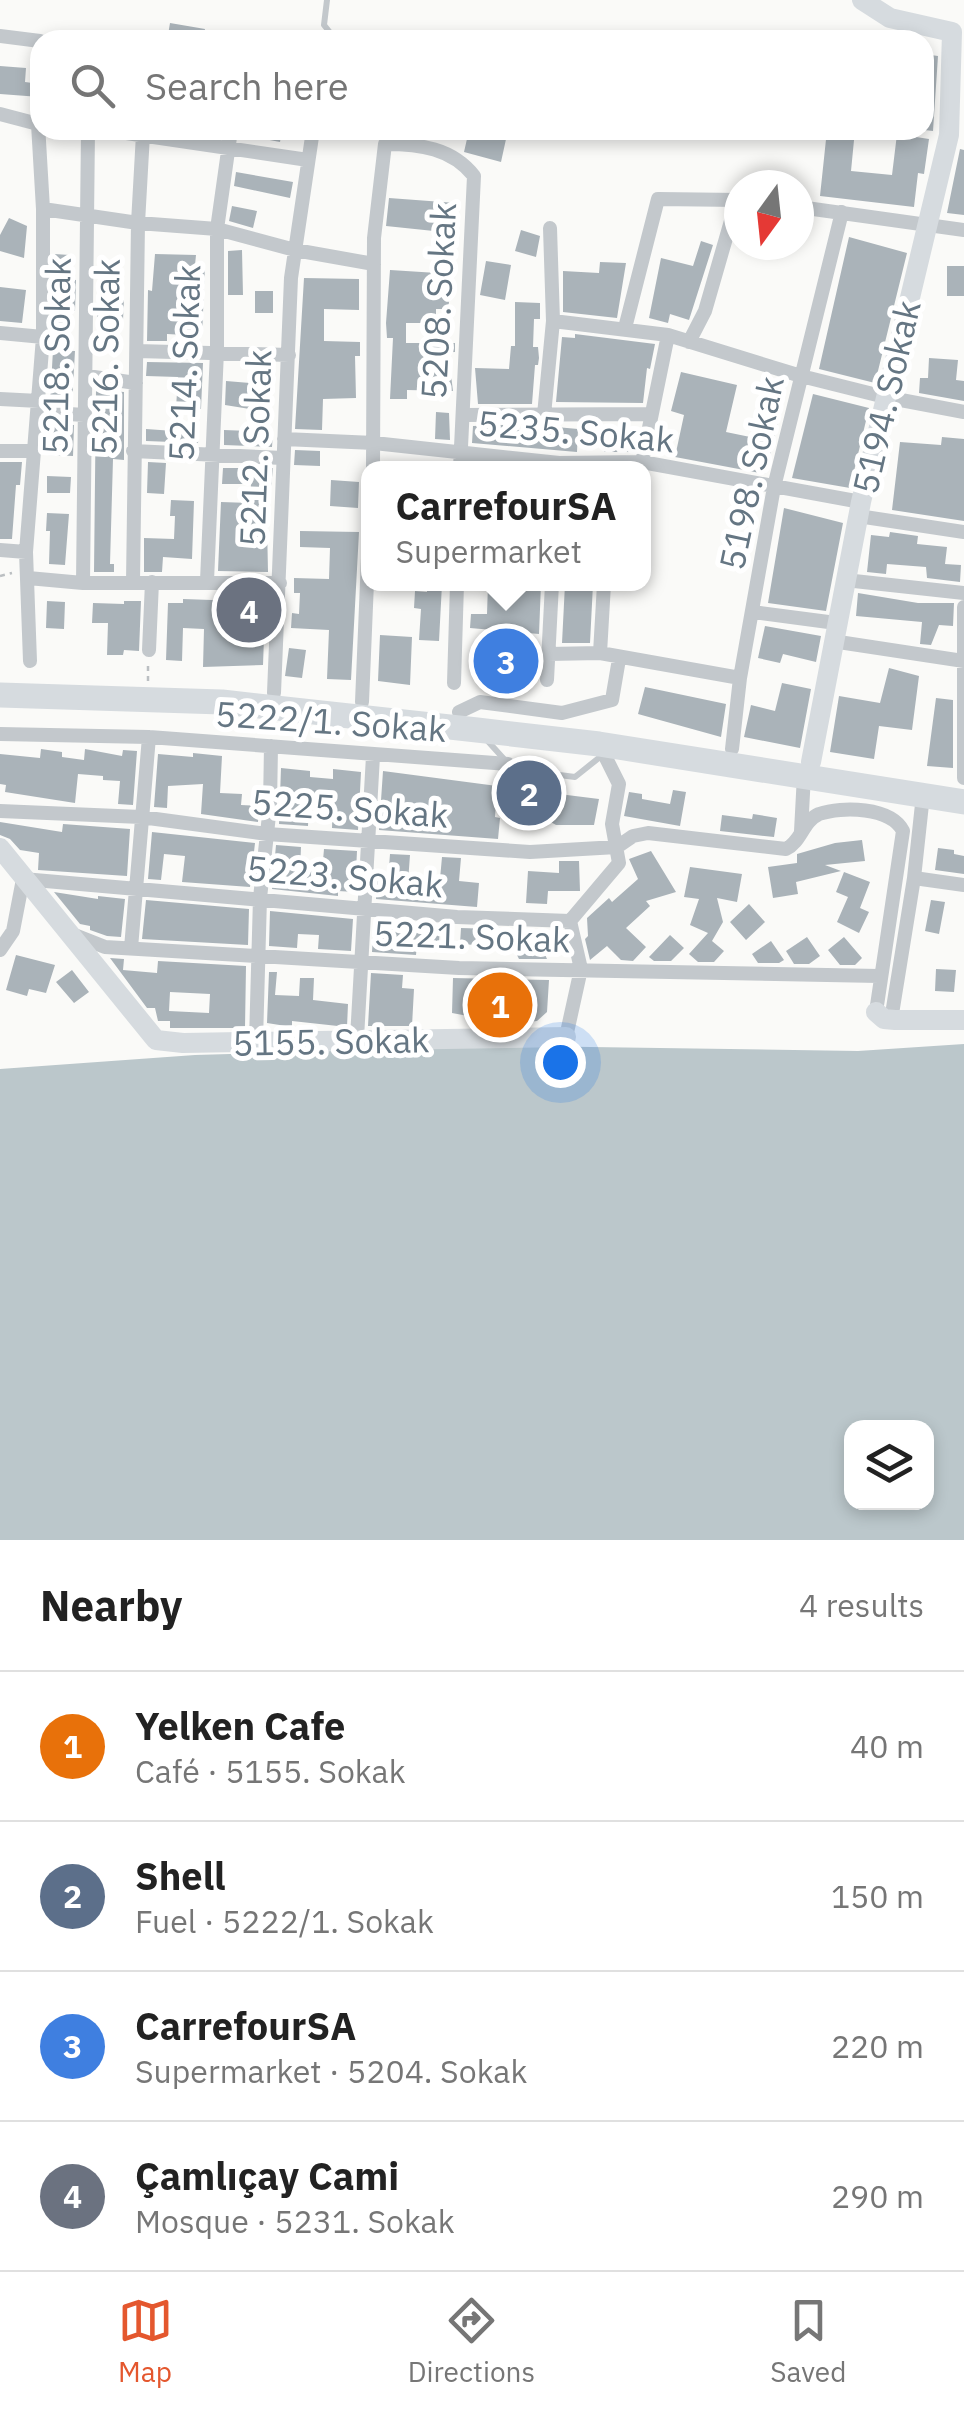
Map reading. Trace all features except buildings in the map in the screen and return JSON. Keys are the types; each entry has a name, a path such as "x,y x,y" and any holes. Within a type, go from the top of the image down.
{"highway":[{"path":"0,678 148,682 362,702 609,750 964,786"},
{"path":"0,695 222,702 468,721 535,716 732,748 964,802"}],"street":[{"path":"862,0 890,18 958,32"},
{"name":"5194. Sokak","path":"807,768 885,397 926,226 957,136 958,32"},
{"path":"0,36 30,39"},
{"path":"0,114 30,122"},
{"path":"30,661 26,552 43,337 40,140"},
{"name":"5218. Sokak","path":"83,583 88,140"},
{"name":"5216. Sokak","path":"133,582 143,140"},
{"path":"179,140 308,160"},
{"name":"5214. Sokak","path":"207,581 218,229 229,140"},
{"name":"5212. Sokak","path":"274,693 295,250 311,140"},
{"path":"373,461 374,264 385,140"},
{"name":"5208. Sokak","path":"396,140 460,158 474,176 460,461"},
{"path":"625,328 658,199 724,200"},
{"path":"43,209 138,224 218,229 295,250 374,264"},
{"path":"814,209 964,230"},
{"name":"5198. Sokak","path":"732,748 740,678 774,487 842,212"},
{"path":"544,416 553,322 550,228"},
{"path":"690,342 705,310 724,247"},
{"path":"553,322 668,335 801,376 964,412"},
{"path":"0,333 43,337"},
{"path":"642,461 668,335"},
{"path":"137,351 289,355"},
{"path":"86,376 136,383"},
{"path":"0,398 84,414"},
{"path":"463,415 650,414"},
{"name":"5235. Sokak","path":"284,439 460,450 527,461"},
{"path":"0,451 33,451"},
{"path":"133,451 283,458"},
{"name":"5235. Sokak","path":"651,464 774,487 964,532"},
{"path":"0,550 26,552"},
{"path":"28,578 83,583 280,582"},
{"path":"844,580 964,593"},
{"path":"149,650 152,582"},
{"path":"362,702 367,591"},
{"path":"454,682 457,591"},
{"path":"547,680 552,591"},
{"path":"600,653 604,591"},
{"path":"964,607 964,778"},
{"path":"753,612 964,661"},
{"path":"548,654 600,653 740,678"},
{"path":"535,716 612,700 619,658"},
{"name":"5222/1. Sokak","path":"0,734 149,737 511,766"},
{"path":"131,948 149,737"},
{"path":"256,1040 260,898 268,834 271,746"},
{"path":"566,1036 580,968 570,920 620,864 612,824 619,784 609,750"},
{"path":"357,1038 373,756"},
{"path":"801,830 807,768"},
{"path":"885,1016 892,1014 923,795"},
{"path":"801,830 817,815 846,810 869,812 899,823 903,831 880,976 885,1016"},
{"name":"5225. Sokak","path":"0,811 142,817 268,834 530,852 617,847 632,836 648,833 786,849 793,846 801,830"},
{"path":"0,848 66,932"},
{"path":"914,878 964,885"},
{"path":"0,950 13,932 23,879"},
{"name":"5223. Sokak","path":"23,879 457,917 570,920"},
{"name":"5221. Sokak","path":"66,932 106,947 460,968 880,976"},
{"name":"5155. Sokak","path":"66,932 156,1040 183,1043 566,1036"},
{"path":"885,1016 964,1020"}],"lane":[{"path":"328,0 324,24 328,30"},
{"path":"468,721 511,766 547,774 575,777 609,750"},
{"path":"511,766 509,818 542,822 547,774"}],"path":[{"path":"148,682 149,650"}],"shaded area":[{"path":"964,1044 964,1540 0,1540 0,1069 195,1055 521,1046 858,1051"}],"place":[{"name":"Çamlıçay Cami","path":"249,610"},
{"name":"CarrefourSA","path":"506,661"},
{"name":"Shell","path":"529,793"},
{"name":"Yelken Cafe","path":"500,1005"}]}
